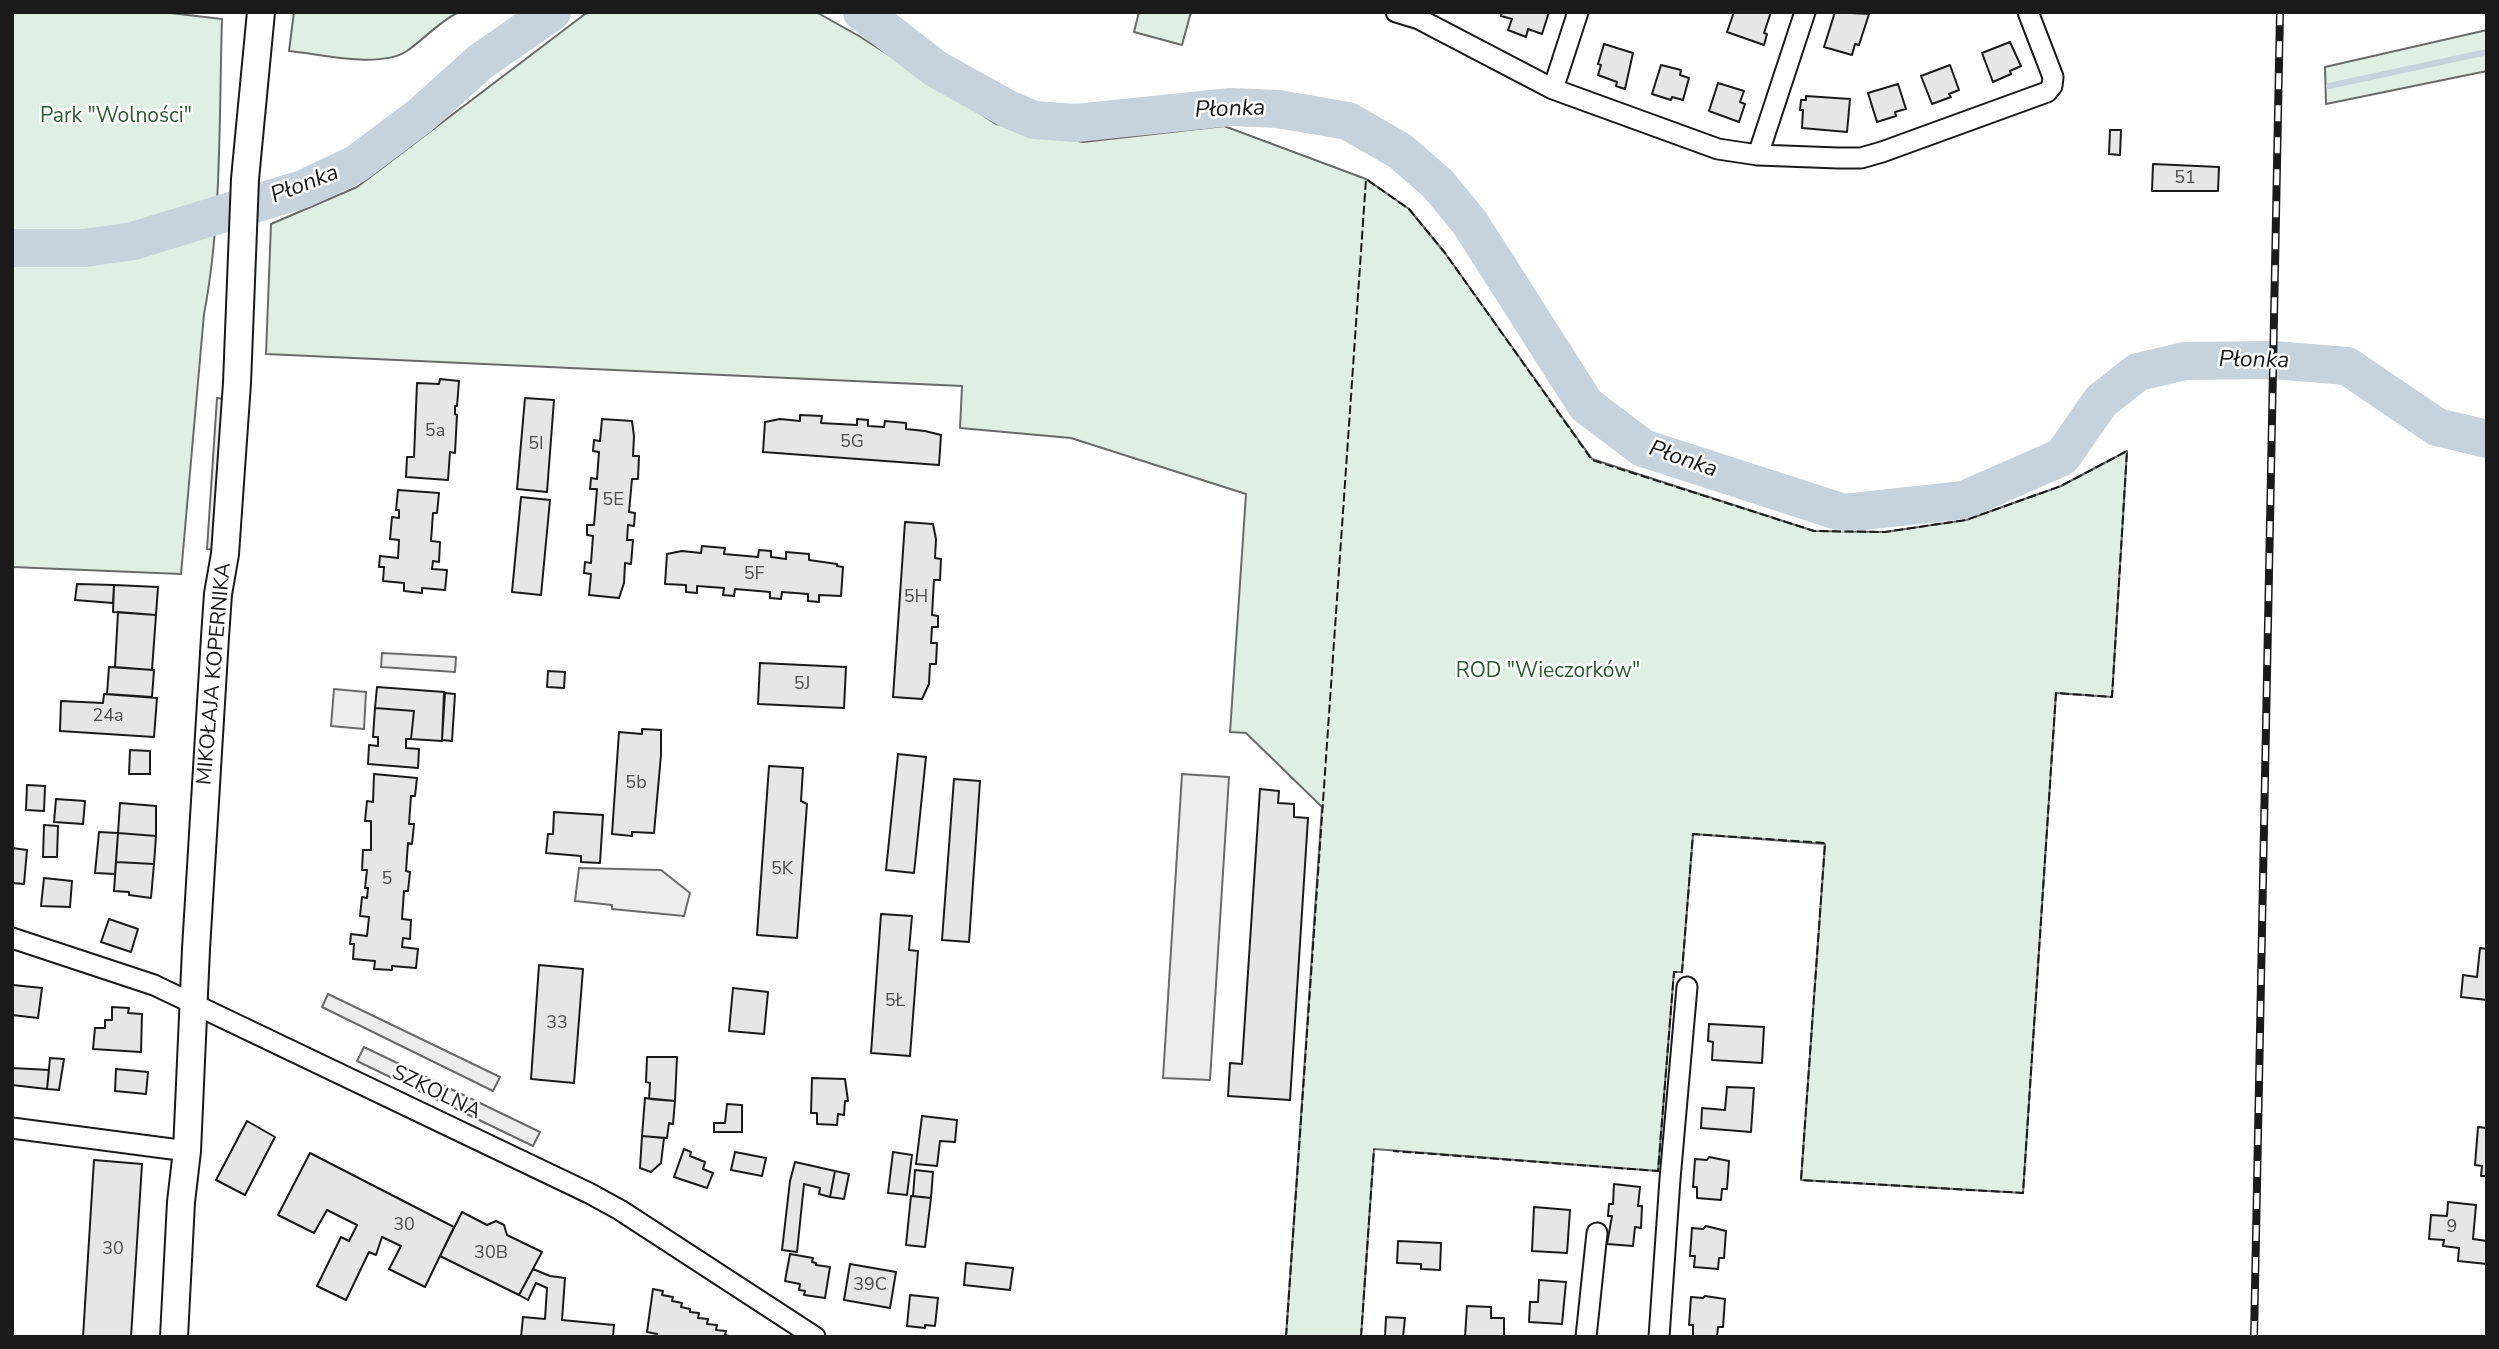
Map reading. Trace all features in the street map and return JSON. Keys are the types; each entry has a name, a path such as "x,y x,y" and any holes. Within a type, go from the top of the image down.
{"street":[{"name":"MIKOŁAJA KOPERNIKA","path":"174,1337 181,1202 187,1152 215,637 218,594 225,554 237,383 245,179 261,12"},
{"path":"1396,12 1420,16 1553,89 1717,149 1758,155 1861,158 2047,92 2052,86 2053,77 2028,12"},
{"path":"1553,89 1578,12"},
{"path":"1758,155 1805,12"},
{"name":"SZKOLNA","path":"12,938 154,985 589,1193 620,1210 815,1337"},
{"path":"1659,1337 1687,986"},
{"path":"12,1128 187,1152"},
{"path":"1586,1337 1597,1233"}],"green space":[{"name":"Park \"Wolności\"","path":"12,12 162,12 222,19 217,205 204,314 181,574 12,567"},
{"path":"294,12 459,12 407,51 395,56 366,60 289,51"},
{"name":"ROD \"Wieczorków\"","path":"591,12 816,12 859,36 996,124 1083,142 1224,126 1366,179 1409,209 1445,253 1592,459 1814,531 1885,532 1966,520 2061,486 2127,451 2112,697 2056,693 2023,1193 1801,1180 1825,844 1693,834 1682,972 1674,972 1658,1171 1374,1149 1361,1337 1286,1337 1322,807 1246,733 1230,732 1246,494 1071,438 960,428 962,386 266,354 271,224 357,187"},
{"path":"1139,12 1191,12 1182,45 1134,32"},
{"path":"2487,30 2487,71 2326,104 2325,67"}],"shaded area":[{"path":"217,398 224,399 214,550 207,549"},
{"path":"382,653 456,657 455,672 381,667"},
{"path":"334,689 366,692 364,729 331,726"},
{"path":"1182,774 1229,777 1210,1080 1163,1078"},
{"path":"579,868 661,870 690,893 684,916 612,909 612,905 575,901"},
{"path":"328,994 500,1077 493,1091 322,1007"},
{"path":"364,1047 540,1132 533,1146 357,1061"}],"building":[{"path":"1502,12 1549,12 1542,34 1528,29 1526,37 1508,30 1512,19 1501,16"},
{"path":"1734,12 1771,12 1764,33 1767,34 1764,45 1727,32"},
{"path":"1835,12 1869,14 1859,45 1855,44 1852,55 1824,47"},
{"path":"2010,42 2021,66 1993,82 1982,53"},
{"path":"1604,44 1633,53 1625,89 1616,86 1617,82 1598,75"},
{"path":"1661,65 1681,70 1680,75 1689,78 1683,100 1672,97 1671,100 1652,94"},
{"path":"1950,65 1959,90 1949,94 1951,97 1932,104 1921,76"},
{"path":"1718,83 1744,91 1740,102 1745,104 1739,122 1709,111"},
{"path":"1898,84 1906,109 1895,112 1896,116 1877,122 1868,93"},
{"path":"1806,96 1850,99 1847,132 1802,128 1801,100 1806,100"},
{"path":"2110,130 2121,130 2120,155 2109,154"},
{"path":"2153,164 2219,167 2218,191 2152,191"},
{"path":"440,379 459,381 455,406 455,453 450,452 448,480 406,477 407,457 414,457 417,383 439,384"},
{"path":"525,398 554,400 547,492 517,489"},
{"path":"800,415 822,416 821,423 857,425 857,419 868,420 868,426 884,427 885,421 906,423 906,429 941,435 939,465 763,452 765,422 780,419 800,421"},
{"path":"602,419 632,421 633,456 639,456 638,479 632,479 629,512 635,513 634,526 628,525 627,540 633,540 631,564 625,563 624,583 619,598 589,595 591,574 584,573 585,562 591,563 593,536 587,535 587,525 594,525 597,489 590,489 591,478 597,479 599,452 593,451 594,440 600,441"},
{"path":"398,490 439,493 437,513 433,513 431,541 440,542 439,562 433,561 432,569 447,570 445,590 422,588 422,593 404,591 404,583 383,581 384,567 379,567 380,556 398,558 399,540 390,539 392,517 399,518 399,510 396,510"},
{"path":"521,497 550,500 541,595 512,592"},
{"path":"905,522 933,524 936,539 935,558 941,559 940,580 934,580 932,615 938,616 938,627 932,627 931,643 937,643 936,664 930,664 929,684 922,699 893,697"},
{"path":"702,546 725,548 724,554 758,557 759,550 771,551 771,557 786,559 786,552 809,554 809,560 837,564 843,567 841,596 819,595 819,602 808,601 808,594 782,592 781,599 770,598 770,592 735,589 734,596 723,595 724,588 697,586 697,593 686,592 686,585 665,584 667,554 682,551 701,553"},
{"path":"77,584 114,585 113,603 75,600"},
{"path":"114,585 158,587 156,615 113,612"},
{"path":"118,612 156,615 152,670 115,667"},
{"path":"760,663 846,667 844,708 758,704"},
{"path":"109,667 154,670 152,697 107,694"},
{"path":"548,671 565,672 564,688 547,687"},
{"path":"377,687 444,692 442,741 411,739 414,711 375,708"},
{"path":"445,693 455,694 452,741 442,740"},
{"path":"104,694 157,698 154,737 60,731 61,701 103,703"},
{"path":"375,708 414,711 411,739 406,739 406,748 419,749 418,768 368,764 369,745 378,746 378,737 373,737"},
{"path":"642,729 661,730 654,833 632,832 632,836 612,834 619,732 642,734"},
{"path":"130,750 150,751 150,774 129,774"},
{"path":"898,754 926,757 914,873 886,870"},
{"path":"769,766 803,768 801,801 807,804 797,938 757,935"},
{"path":"374,774 417,778 415,796 411,796 409,824 414,824 412,844 408,843 406,871 410,872 408,891 404,891 402,919 411,920 410,939 403,938 402,947 418,949 416,968 392,966 392,970 374,969 375,961 353,959 354,944 350,944 351,934 367,936 369,917 360,916 362,897 367,898 368,888 365,888 367,870 362,870 363,850 371,850 371,821 365,821 367,801 373,802"},
{"path":"954,779 980,781 969,942 942,940"},
{"path":"27,785 45,786 44,811 26,810"},
{"path":"1260,789 1279,791 1278,803 1294,804 1294,817 1308,818 1290,1100 1228,1096 1230,1063 1242,1064"},
{"path":"56,799 85,801 83,824 54,822"},
{"path":"120,803 156,806 156,836 118,833"},
{"path":"554,812 603,815 600,863 581,862 581,856 546,853 548,834 553,834"},
{"path":"44,825 58,826 57,857 43,857"},
{"path":"99,832 118,833 115,874 95,873"},
{"path":"118,833 156,836 154,864 116,862"},
{"path":"12,848 27,850 24,884 12,883"},
{"path":"116,862 154,864 151,898 114,891"},
{"path":"44,878 72,881 70,907 41,906"},
{"path":"881,914 912,916 909,950 918,951 910,1056 871,1053"},
{"path":"109,919 138,929 131,952 101,942"},
{"path":"2480,948 2487,949 2487,1000 2461,997 2463,975 2477,977"},
{"path":"539,965 583,969 574,1083 531,1079"},
{"path":"13,985 42,988 38,1018 12,1015"},
{"path":"733,988 768,992 764,1034 729,1031"},
{"path":"112,1007 129,1008 128,1013 142,1014 141,1052 93,1049 95,1028 105,1028 105,1020 112,1020"},
{"path":"1709,1024 1764,1027 1762,1063 1712,1060 1713,1042 1708,1041"},
{"path":"647,1057 677,1057 675,1101 649,1099 650,1083 646,1082"},
{"path":"50,1058 64,1059 59,1090 47,1089"},
{"path":"12,1068 49,1070 47,1089 12,1085"},
{"path":"116,1069 148,1072 146,1094 115,1091"},
{"path":"812,1078 845,1079 848,1101 845,1101 844,1115 838,1114 837,1125 817,1124 817,1113 811,1113"},
{"path":"1727,1087 1754,1088 1751,1132 1701,1128 1702,1108 1725,1110"},
{"path":"645,1098 675,1101 673,1124 669,1123 667,1138 642,1136"},
{"path":"727,1104 742,1105 742,1132 714,1132 714,1123 725,1123"},
{"path":"922,1116 957,1120 955,1142 940,1141 937,1166 916,1164"},
{"path":"247,1121 275,1137 245,1195 216,1180"},
{"path":"2478,1127 2487,1128 2487,1176 2481,1176 2482,1166 2475,1165"},
{"path":"642,1136 664,1138 661,1163 651,1172 640,1168"},
{"path":"684,1149 691,1152 690,1156 705,1162 703,1169 713,1173 707,1188 674,1177"},
{"path":"735,1152 766,1158 762,1176 731,1170"},
{"path":"893,1152 912,1155 907,1195 888,1193"},
{"path":"310,1153 454,1227 425,1287 389,1269 401,1246 382,1237 376,1255 369,1252 346,1300 317,1286 341,1237 349,1241 357,1225 327,1210 314,1233 278,1215"},
{"path":"1709,1157 1729,1161 1727,1189 1722,1189 1721,1200 1697,1198 1697,1187 1693,1187 1695,1159 1707,1160"},
{"path":"94,1160 142,1164 131,1337 83,1337"},
{"path":"795,1162 835,1171 830,1197 819,1194 820,1188 804,1184 797,1252 782,1250 790,1181"},
{"path":"915,1170 933,1172 931,1198 913,1196"},
{"path":"835,1171 849,1174 844,1199 830,1197"},
{"path":"1614,1184 1640,1187 1638,1206 1642,1206 1641,1228 1635,1227 1633,1246 1607,1244 1612,1216 1608,1216 1609,1204 1613,1204"},
{"path":"911,1196 931,1198 925,1247 906,1245"},
{"path":"2448,1202 2476,1205 2473,1239 2487,1241 2487,1264 2458,1261 2459,1248 2443,1246 2444,1240 2429,1239 2431,1215 2447,1216"},
{"path":"1534,1207 1570,1210 1567,1253 1532,1251"},
{"path":"462,1212 487,1225 496,1221 504,1225 507,1235 542,1252 519,1295 440,1256"},
{"path":"1706,1226 1726,1231 1724,1258 1719,1258 1718,1269 1694,1267 1695,1256 1690,1256 1692,1228 1703,1229"},
{"path":"1398,1241 1441,1243 1440,1270 1421,1269 1421,1264 1397,1263"},
{"path":"790,1254 813,1258 812,1262 816,1265 830,1267 825,1298 804,1295 805,1291 799,1290 800,1284 785,1281"},
{"path":"966,1263 1013,1268 1010,1290 964,1285"},
{"path":"850,1264 896,1272 890,1308 844,1300"},
{"path":"533,1269 550,1276 565,1278 562,1320 614,1325 613,1337 521,1337 523,1317 545,1319 547,1288 536,1283 528,1300 519,1295"},
{"path":"1539,1280 1566,1282 1562,1324 1529,1322 1530,1302 1538,1302"},
{"path":"653,1289 663,1291 662,1295 673,1297 672,1301 682,1303 681,1307 699,1313 698,1318 708,1319 707,1324 717,1325 716,1330 726,1331 725,1335 733,1337 657,1337 657,1334 647,1332"},
{"path":"910,1295 938,1298 935,1326 907,1326"},
{"path":"1691,1297 1725,1299 1723,1327 1718,1327 1717,1337 1693,1336 1693,1325 1689,1325"},
{"path":"1467,1306 1491,1307 1491,1318 1504,1318 1504,1337 1465,1337"},
{"path":"1386,1317 1405,1318 1403,1337 1385,1337"}],"waterway":[{"name":"Płonka","path":"12,248 85,248 133,241 303,189 356,164 420,116 480,62 552,12"},
{"name":"Płonka","path":"862,12 936,69 1008,109 1034,120 1076,123 1231,107 1278,109 1348,121 1400,151 1438,184 1470,223 1586,405 1643,448 1844,513 1964,500 2062,457 2101,401 2138,372 2185,361 2273,360 2347,366 2437,427 2487,439"},
{"path":"2329,86 2487,52"}],"railway":[{"path":"2254,1337 2280,12"}],"fence":[{"path":"1286,1337 1366,179 1409,209 1445,253 1592,460 1814,531 1885,532 1966,520 2061,486 2127,451 2112,697 2056,693 2023,1193 1801,1180 1825,843 1693,834 1682,972 1674,972 1658,1171 1393,1151"},
{"path":"1361,1337 1374,1149"}]}
